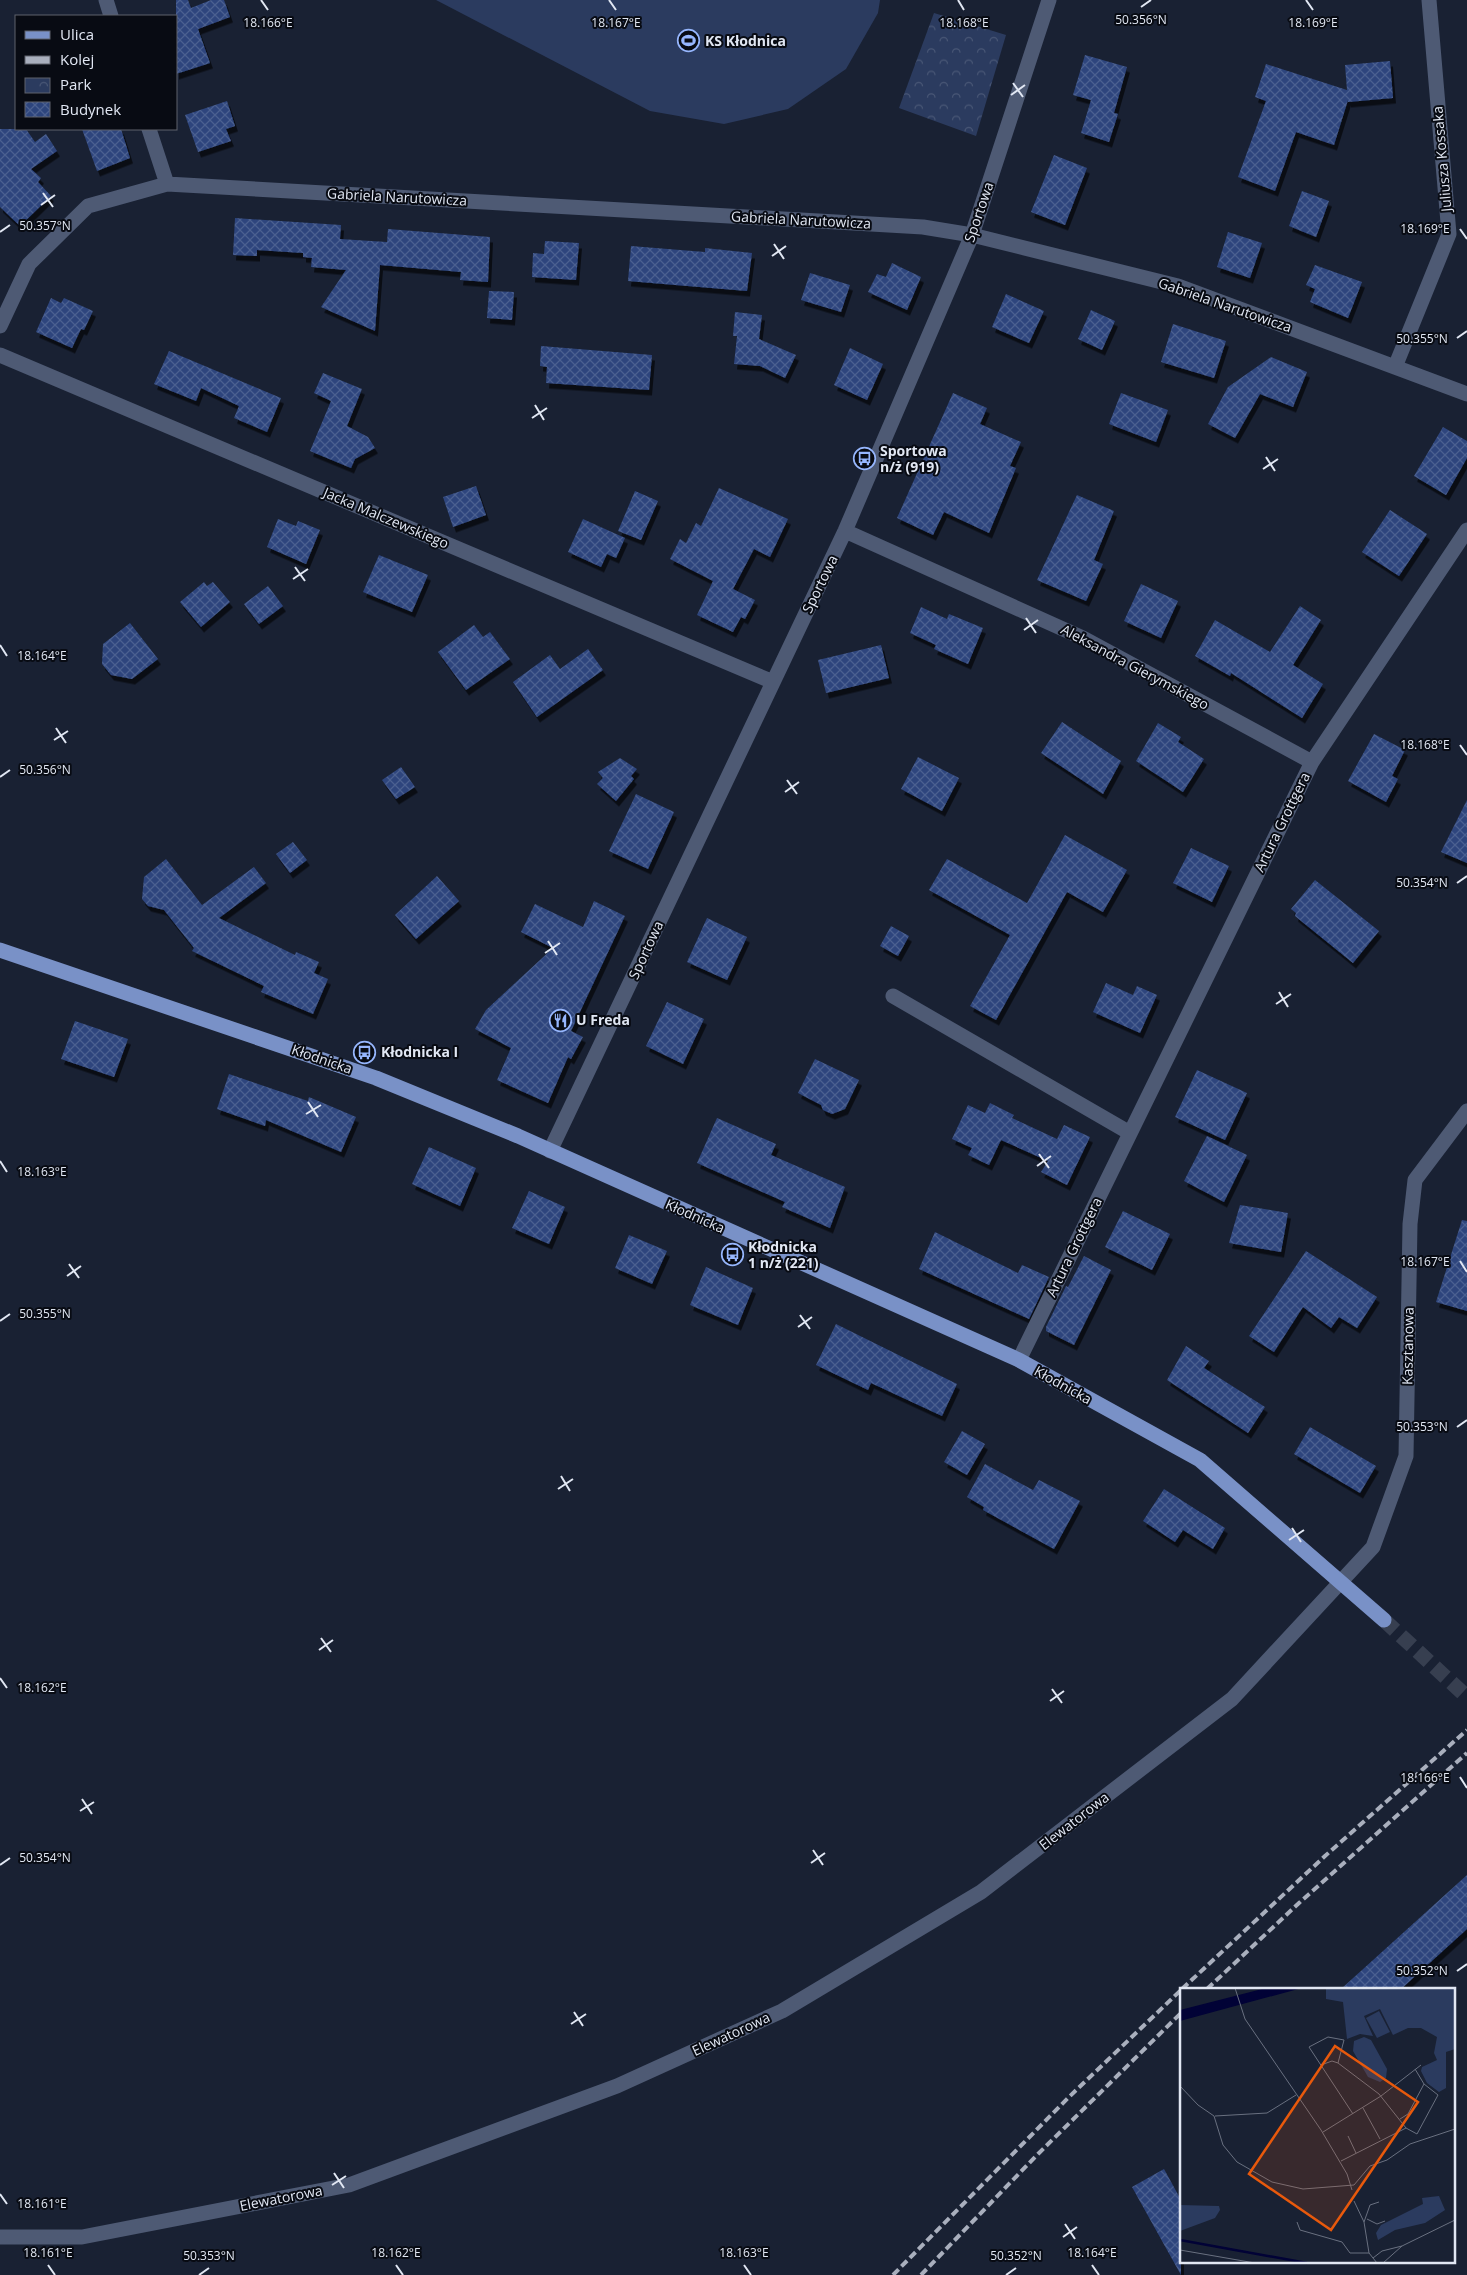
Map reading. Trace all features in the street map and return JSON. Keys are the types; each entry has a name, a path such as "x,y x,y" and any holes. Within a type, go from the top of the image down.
{"main road":[{"name":"Kłodnicka","path":"0,950 376,1078 550,1151 1019,1360 1200,1460 1384,1620"}],"street":[{"path":"106,0 111,15"},
{"name":"Sportowa","path":"550,1151 845,532 972,236 1049,0"},
{"name":"Juliusza Kossaka","path":"1395,367 1449,234 1429,0"},
{"path":"0,326 29,264 88,206 168,184 149,130"},
{"name":"Gabriela Narutowicza","path":"168,184 924,227 972,236 1178,286 1467,394"},
{"name":"Jacka Malczewskiego","path":"0,355 773,682"},
{"name":"Artura Grottgera","path":"1019,1360 1312,762 1467,530"},
{"name":"Aleksandra Gierymskiego","path":"845,532 1084,638 1312,762"},
{"path":"892,996 1130,1133"},
{"name":"Kasztanowa","path":"1340,1580 1373,1547 1406,1456 1410,1224 1416,1180 1467,1111"},
{"name":"Elewatorowa","path":"0,2237 82,2238 349,2185 617,2086 782,2011 981,1892 1232,1699 1340,1580"}],"green space":[{"name":"KS Kłodnica","path":"436,0 880,0 878,13 846,69 788,109 724,124 650,111"},
{"path":"934,13 1006,35 976,136 899,108"}],"building":[{"path":"176,0 188,0 191,8 211,0 224,0 230,17 198,29 210,63 178,73 178,15 176,15"},
{"path":"1085,55 1127,67 1114,113 1118,114 1109,142 1081,133 1091,100 1073,95"},
{"path":"1390,61 1393,98 1348,102 1348,100 1334,145 1296,132 1275,191 1238,177 1266,101 1255,97 1266,64 1347,90 1345,65"},
{"path":"227,101 235,126 226,129 231,141 198,152 185,115"},
{"path":"0,129 27,130 35,142 46,134 57,151 31,169 41,178 38,182 51,196 20,226 0,207"},
{"path":"82,130 121,130 130,158 97,171"},
{"path":"1054,155 1087,168 1065,225 1031,212"},
{"path":"1302,191 1329,201 1316,237 1289,226"},
{"path":"235,218 341,225 340,239 387,242 388,229 490,237 488,282 460,280 461,272 380,265 375,331 321,307 346,270 311,267 312,258 303,257 303,253 257,250 257,256 233,255"},
{"path":"1228,232 1262,243 1250,278 1217,267"},
{"path":"545,241 579,243 576,280 532,277 533,253 544,254"},
{"path":"631,246 705,252 705,248 752,253 747,291 628,281"},
{"path":"892,263 921,277 907,310 868,292 877,274 886,277"},
{"path":"1315,265 1362,282 1348,318 1310,302 1315,289 1306,285"},
{"path":"810,273 850,285 841,312 801,300"},
{"path":"489,291 514,292 512,320 487,318"},
{"path":"1006,294 1044,311 1029,343 992,327"},
{"path":"51,298 61,303 64,298 93,311 84,330 81,329 72,348 36,332"},
{"path":"1091,310 1115,321 1102,350 1078,339"},
{"path":"735,312 762,315 759,339 796,355 785,378 760,366 734,364 737,336 733,336"},
{"path":"1173,324 1226,341 1214,378 1161,362"},
{"path":"541,346 652,355 649,390 546,383 547,367 540,366"},
{"path":"850,348 883,364 867,400 834,385"},
{"path":"169,351 281,398 267,432 234,418 239,406 201,388 196,401 154,384"},
{"path":"1271,357 1307,372 1293,407 1260,394 1235,438 1208,424 1228,387"},
{"path":"323,373 362,389 347,426 368,437 375,448 355,459 351,468 310,451 331,401 314,393"},
{"path":"953,393 987,408 980,424 1021,442 1010,466 1016,468 989,533 944,512 933,535 897,518"},
{"path":"1121,393 1168,410 1156,442 1109,424"},
{"path":"1443,427 1467,441 1467,458 1446,495 1414,476"},
{"path":"476,486 486,515 453,527 443,497"},
{"path":"719,488 788,519 770,557 754,549 733,589 755,600 745,619 741,617 733,632 697,615 713,581 670,559 680,539 686,543 696,523 701,526"},
{"path":"635,491 658,501 641,540 618,531"},
{"path":"1077,495 1114,511 1094,560 1103,564 1086,601 1037,580"},
{"path":"1390,510 1427,534 1399,576 1362,552"},
{"path":"278,519 296,526 298,521 320,530 306,564 267,547"},
{"path":"583,519 625,538 616,558 607,554 601,567 568,552"},
{"path":"379,555 428,575 412,612 363,592"},
{"path":"204,582 207,586 213,582 230,602 201,627 180,602"},
{"path":"1141,584 1178,601 1161,638 1124,621"},
{"path":"268,586 283,606 259,624 244,604"},
{"path":"1300,606 1321,620 1293,665 1323,684 1302,718 1231,673 1230,676 1195,656 1215,620 1270,652"},
{"path":"921,607 947,619 949,614 983,628 968,664 934,649 936,645 910,633"},
{"path":"130,623 158,659 132,679 111,675 102,664 103,644"},
{"path":"474,625 483,637 490,632 510,659 466,690 438,652"},
{"path":"881,645 889,678 826,693 818,660"},
{"path":"588,649 603,670 537,717 513,682 550,655 560,669"},
{"path":"1062,722 1121,761 1103,794 1041,753"},
{"path":"1158,723 1181,737 1178,742 1204,759 1183,792 1136,761"},
{"path":"1374,734 1405,750 1392,776 1398,779 1386,802 1348,781"},
{"path":"918,757 959,778 942,811 901,789"},
{"path":"620,758 637,769 631,776 634,779 616,801 597,784 603,778 598,772"},
{"path":"401,767 415,787 396,799 382,780"},
{"path":"636,794 674,812 648,869 609,851"},
{"path":"1467,800 1467,863 1441,852"},
{"path":"1065,835 1127,870 1103,912 1067,892 996,1020 970,1006 1010,935 929,890 947,859 1027,903"},
{"path":"293,842 307,860 290,873 276,854"},
{"path":"1191,848 1229,866 1212,902 1173,883"},
{"path":"166,859 202,905 254,867 266,883 219,918 295,955 296,952 319,962 314,973 328,979 313,1014 261,992 264,986 192,951 194,948 164,910 148,906 142,899 144,877"},
{"path":"437,876 459,901 416,939 395,915"},
{"path":"1315,880 1379,931 1353,963 1295,916 1296,913 1291,909"},
{"path":"594,901 625,916 571,1031 583,1037 571,1059 568,1057 548,1103 497,1080 511,1048 475,1029 486,1010 553,948 521,932 535,904 583,927"},
{"path":"707,918 747,937 727,980 687,962"},
{"path":"891,926 909,936 898,956 880,946"},
{"path":"1106,983 1133,995 1137,986 1157,995 1140,1033 1093,1012"},
{"path":"667,1002 704,1019 683,1064 646,1046"},
{"path":"75,1021 128,1039 114,1077 61,1059"},
{"path":"815,1059 859,1080 845,1109 832,1114 823,1110 821,1105 798,1093"},
{"path":"1197,1070 1247,1093 1225,1140 1175,1117"},
{"path":"229,1074 308,1101 309,1097 356,1117 341,1152 266,1120 265,1126 217,1109"},
{"path":"990,1103 1014,1115 1012,1118 1057,1139 1064,1125 1090,1137 1067,1185 1041,1172 1048,1161 1001,1140 989,1165 968,1155 972,1148 952,1139 968,1105 985,1113"},
{"path":"717,1118 776,1144 771,1155 845,1187 830,1228 782,1207 785,1202 697,1163"},
{"path":"1207,1136 1247,1155 1224,1202 1184,1181"},
{"path":"429,1147 476,1168 460,1206 412,1184"},
{"path":"529,1191 565,1207 549,1244 512,1228"},
{"path":"1240,1205 1288,1213 1281,1252 1229,1243"},
{"path":"1123,1211 1170,1234 1152,1270 1105,1247"},
{"path":"1462,1220 1467,1221 1467,1311 1436,1302"},
{"path":"935,1232 1018,1273 1022,1265 1049,1277 1029,1319 919,1269"},
{"path":"629,1235 667,1251 652,1284 615,1268"},
{"path":"1306,1251 1377,1297 1357,1328 1339,1317 1331,1328 1303,1307 1274,1352 1249,1336"},
{"path":"1084,1256 1111,1270 1074,1345 1046,1331 1046,1327 1066,1286 1068,1287"},
{"path":"706,1267 753,1288 738,1325 690,1305"},
{"path":"836,1324 957,1384 942,1416 871,1383 868,1390 816,1365"},
{"path":"1186,1346 1209,1361 1204,1368 1265,1407 1248,1433 1167,1380"},
{"path":"1310,1427 1376,1466 1360,1493 1294,1454"},
{"path":"962,1431 985,1444 967,1475 944,1462"},
{"path":"985,1464 1033,1490 1039,1480 1080,1501 1054,1549 983,1510 984,1507 967,1497"},
{"path":"1164,1489 1225,1528 1213,1549 1183,1530 1175,1542 1143,1521"},
{"path":"1467,1875 1467,1929 1402,1988 1342,1988"},
{"path":"1164,2169 1180,2198 1181,2275 1132,2187"}],"tunnel":[{"path":"1384,1620 1467,1697"}],"railway":[{"path":"1183,1988 1325,1856 1467,1730"},
{"path":"1208,1988 1299,1903 1467,1753"},
{"path":"893,2275 1069,2097 1180,1991"},
{"path":"921,2275 1038,2154 1180,2014"}],"place":[{"name":"KS Kłodnica","path":"689,41"},
{"name":"Sportowa n/ż (919)","path":"864,459"},
{"name":"U Freda","path":"560,1020"},
{"name":"Kłodnicka I","path":"365,1052"},
{"name":"Kłodnicka 1 n/ż (221)","path":"732,1255"}]}
